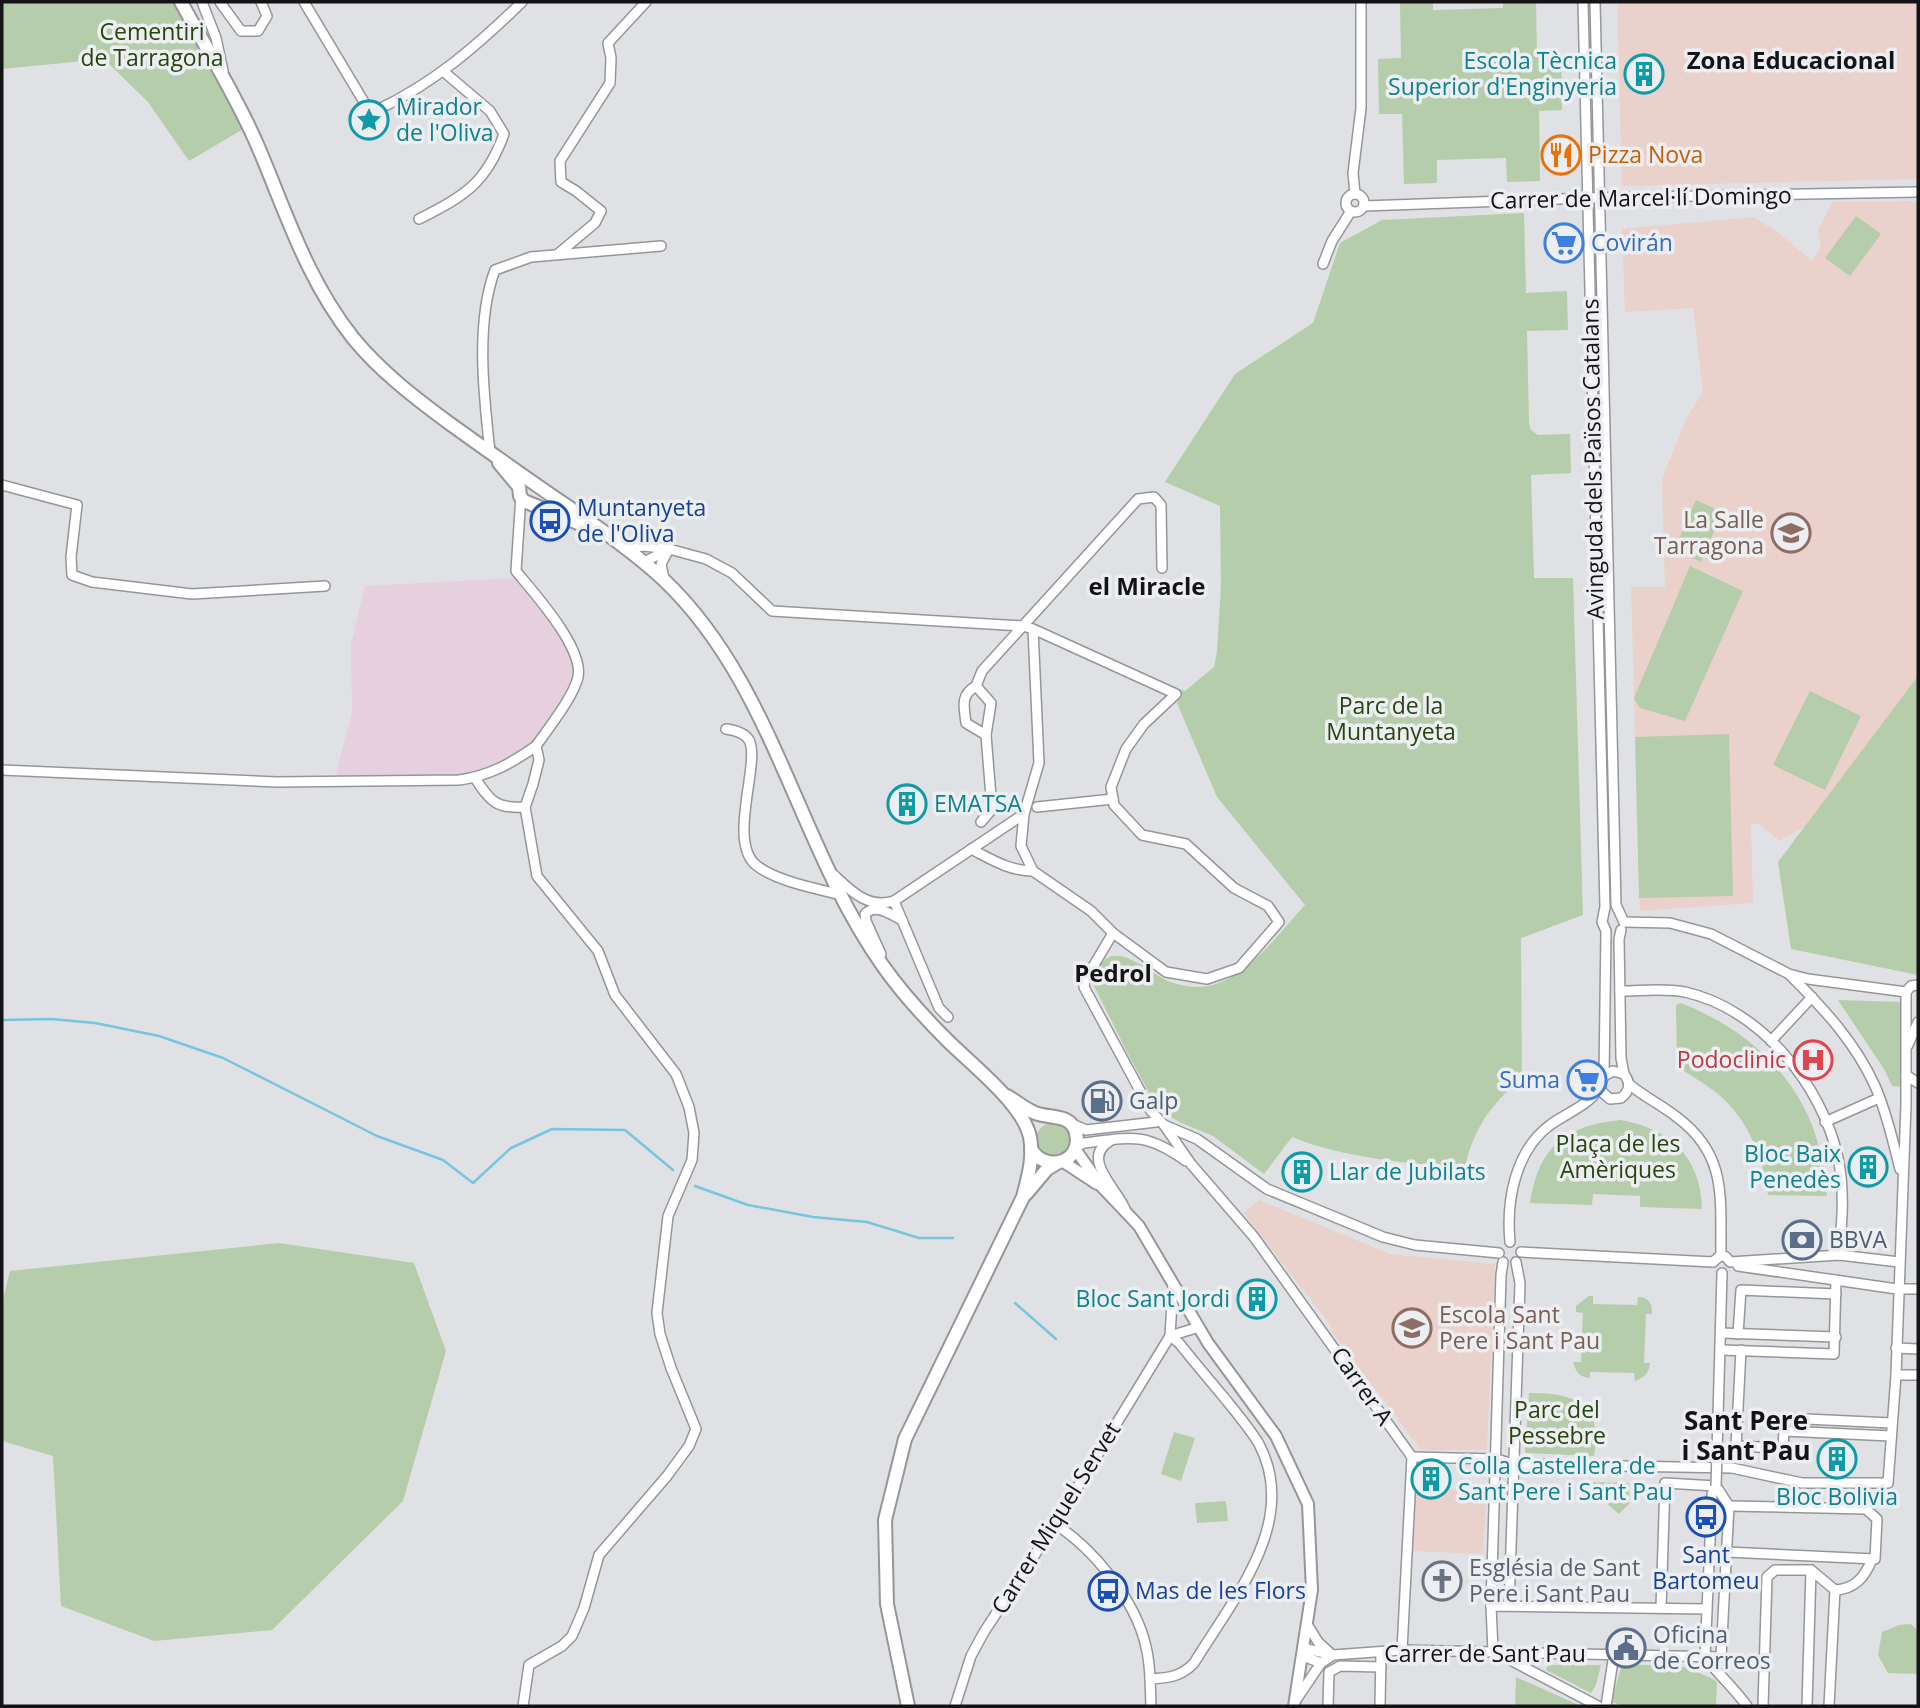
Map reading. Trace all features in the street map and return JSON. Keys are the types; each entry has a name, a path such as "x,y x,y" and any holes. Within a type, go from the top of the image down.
{"main road":[{"path":"181,2 256,143 300,252 337,316 364,350 396,382 664,579 704,624 735,671 842,895 866,940 895,984 950,1043 1002,1092 1035,1114 1058,1116 1071,1124 1076,1134 1075,1148 1047,1169 1023,1197"},
{"path":"490,452 519,487 522,502 608,536"},
{"path":"908,1706 887,1604 885,1520 905,1439 1023,1197 1031,1161 1030,1143 1026,1125 1002,1092"},
{"path":"1051,1116 1036,1123 1030,1143 1041,1160 1059,1162"}],"street":[{"path":"202,2 216,38 225,83"},
{"path":"220,2 241,31 258,31 267,16 261,2"},
{"path":"304,2 367,107 377,110 409,96 443,71 491,32 522,2"},
{"path":"558,254 595,223 601,211 561,182 560,161 610,83 611,58 608,43 646,2"},
{"path":"1355,194 1353,173 1361,108 1361,2"},
{"name":"Avinguda dels Països Catalans","path":"1583,2 1605,916 1602,922 1606,931"},
{"name":"Avinguda dels Països Catalans","path":"1595,2 1616,905 1622,922 1620,1058 1624,1074"},
{"path":"419,219 449,204 477,184 498,152 504,134 490,111 443,71"},
{"name":"Carrer de Marcel·lí Domingo","path":"1364,206 1587,198 1918,192"},
{"path":"1351,211 1359,212 1364,206 1362,198 1355,194"},
{"path":"1351,211 1347,202 1349,197 1355,194"},
{"path":"1323,264 1332,241 1351,211"},
{"path":"490,452 483,390 484,331 490,284 495,270 531,257 661,246"},
{"path":"2,770 277,782 459,780 495,771 536,746 564,705 579,676 562,627 516,571 522,502 533,483"},
{"path":"2,485 77,505 71,556 72,575 92,582 192,594 326,586"},
{"path":"986,735 966,723 963,698 976,686 982,671 1138,499 1154,497 1161,505 1162,568"},
{"path":"644,562 651,547"},
{"path":"625,548 669,549 706,559 732,573 772,611 1023,626 1033,629 1176,694 1144,724 1126,749 1111,787 1114,805 1142,835 1186,844 1234,888 1268,906 1279,922 1239,968 1206,979 1166,972 1113,933 1091,911 1033,871 1021,846 1024,814 1039,763 1033,629"},
{"path":"644,562 669,549"},
{"path":"664,579 661,564 669,549"},
{"path":"976,686 991,703 986,735 992,809 981,822"},
{"path":"726,729 739,731 748,739 752,751 744,805 747,851 756,865 786,880 842,895"},
{"path":"523,1706 529,1664 562,1646 572,1636 584,1608 599,1555 667,1476 689,1446 696,1429 671,1368 660,1334 657,1313 668,1216 692,1160 694,1133 689,1107 676,1074 615,995 598,951 537,876 525,807 539,760 536,746"},
{"path":"475,778 486,795 496,804 509,808 525,807"},
{"path":"1037,807 1113,799"},
{"path":"860,898 881,904 894,901 1024,814"},
{"path":"971,849 1007,867 1033,871"},
{"path":"831,871 860,898 865,908 866,921 895,984"},
{"path":"894,901 939,1008 948,1017"},
{"path":"865,914 872,909 880,910 902,920"},
{"path":"1605,916 1611,913 1622,922 1670,923 1711,934 1789,974 1808,979 1906,992"},
{"path":"1510,1242 1509,1225 1515,1176 1523,1154 1551,1124 1581,1107 1600,1086 1604,1076 1606,931 1612,934 1622,922"},
{"path":"1113,933 1085,980 1084,987 1151,1111 1158,1126 1158,1141"},
{"path":"1789,974 1851,1044 1879,1098 1902,1178"},
{"path":"1402,1650 1412,1457 1496,1459 1514,1464 1732,1468 1802,1483 1888,1483 1896,1375 1906,1075 1906,992 1911,986 1918,985"},
{"path":"1620,991 1684,992 1726,1007 1771,1041 1796,1070 1825,1122 1838,1159 1844,1202 1839,1255"},
{"path":"1771,1041 1812,997"},
{"path":"1906,1004 1914,1010 1918,1009"},
{"path":"1906,1050 1918,1022"},
{"path":"1604,1076 1614,1071 1624,1074 1629,1084 1686,1124 1710,1154 1720,1184 1717,1259 1714,1270 1839,1255 1899,1262"},
{"path":"1906,1075 1918,1083"},
{"path":"1600,1086 1605,1096 1615,1100 1625,1094 1629,1084"},
{"path":"1825,1122 1879,1098"},
{"path":"1071,1124 1086,1130 1158,1126 1197,1139 1199,1144"},
{"path":"1158,1126 1148,1135 1158,1141"},
{"name":"Carrer A","path":"1158,1126 1175,1142 1254,1237 1412,1457"},
{"path":"1102,1188 1075,1148 1084,1143 1144,1138 1199,1144 1267,1189 1383,1237 1415,1245 1501,1257 1510,1264 1516,1262"},
{"path":"1113,1139 1103,1146 1098,1164 1126,1210"},
{"name":"Carrer A","path":"1158,1141 1191,1164"},
{"path":"1191,1164 1187,1153 1190,1146 1199,1144"},
{"path":"1059,1162 1102,1188 1139,1226 1199,1327 1276,1436 1308,1504 1312,1590 1294,1704"},
{"path":"1521,1252 1517,1245 1510,1242 1503,1245 1501,1257 1491,1606 1493,1651 1598,1706"},
{"path":"1521,1252 1717,1259 1726,1257 1716,1486 1712,1494 1704,1657 1714,1670 1733,1686 1747,1706"},
{"path":"1509,1606 1520,1283 1516,1262 1521,1252"},
{"path":"1727,1267 1751,1267 1897,1289 1918,1289"},
{"path":"1721,1350 1833,1354 1836,1337 1836,1280"},
{"path":"1500,1285 1520,1283"},
{"name":"Carrer Miquel Servet","path":"955,1706 971,1656 984,1632 1055,1524 1170,1336 1174,1285"},
{"path":"1738,1334 1741,1290 1836,1294"},
{"path":"1170,1336 1199,1327"},
{"path":"1721,1333 1836,1337"},
{"path":"1150,1679 1170,1678 1187,1670 1194,1663 1241,1587 1266,1539 1273,1497 1269,1472 1258,1443 1183,1348 1170,1336"},
{"path":"1896,1348 1918,1349"},
{"path":"1741,1350 1736,1446 1783,1448 1785,1418 1891,1423"},
{"path":"1896,1375 1918,1375"},
{"path":"1784,1431 1891,1436"},
{"path":"1661,1608 1665,1483 1716,1486"},
{"path":"1716,1486 1729,1506 1727,1552 1872,1559"},
{"path":"1729,1506 1866,1509 1877,1519 1875,1559 1872,1559 1867,1572 1857,1583 1846,1590 1835,1590 1811,1570 1774,1570 1767,1577 1763,1706"},
{"path":"1055,1524 1076,1538 1099,1562 1121,1592 1144,1639 1151,1706"},
{"name":"Carrer de Sant Pau","path":"1303,1648 1334,1655 1402,1650 1721,1657 1727,1552"},
{"path":"1807,1706 1811,1570"},
{"path":"1829,1706 1835,1590"},
{"path":"1491,1606 1706,1609"},
{"path":"1294,1704 1321,1663 1334,1655 1318,1642 1307,1624"},
{"path":"1303,1648 1308,1658 1321,1663"},
{"path":"1380,1706 1381,1653"},
{"path":"1606,1706 1614,1654"},
{"path":"1328,1706 1329,1672 1340,1666 1381,1667"}],"shaded area":[{"path":"1617,2 1918,2 1918,179 1622,186"},
{"name":"La Salle Tarragona","path":"1918,201 1918,727 1821,817 1780,841 1758,824 1751,824 1753,903 1640,911 1631,587 1665,587 1662,478 1687,417 1703,392 1693,308 1625,312 1622,229 1754,217 1780,234 1812,261 1821,246 1818,230 1832,202"},
{"path":"516,578 553,620 568,647 574,672 569,690 535,739 515,757 479,773 448,777 335,777 352,712 351,644 365,586"},
{"name":"Escola Sant Pere i Sant Pau","path":"1259,1200 1390,1254 1495,1264 1487,1450 1421,1450 1244,1213"},
{"path":"1415,1488 1487,1491 1483,1554 1412,1551"}],"green space":[{"name":"Cementiri de Tarragona","path":"2,2 175,2 245,128 189,161 148,102 99,54 89,54 83,61 2,69"},
{"path":"1400,2 1433,2 1433,10 1503,8 1503,2 1536,2 1537,55 1561,55 1562,110 1539,111 1540,181 1507,182 1506,158 1437,160 1437,183 1404,184 1402,114 1379,114 1378,59 1401,58"},
{"name":"Parc de la Muntanyeta","path":"1524,213 1526,293 1567,291 1568,330 1527,331 1529,424 1531,430 1538,435 1570,434 1571,473 1531,475 1534,578 1573,578 1583,915 1521,938 1522,1077 1492,1108 1478,1129 1464,1170 1355,1155 1292,1137 1264,1174 1213,1136 1179,1122 1158,1109 1093,984 1101,964 1116,956 1134,961 1176,984 1200,987 1216,984 1245,968 1271,944 1305,905 1217,797 1177,703 1181,695 1180,689 1185,691 1214,667 1221,585 1220,506 1165,482 1235,374 1313,323 1340,243 1382,220"},
{"path":"1856,216 1881,234 1850,276 1825,258"},
{"path":"1696,500 1722,512 1701,562 1674,550"},
{"path":"1690,566 1743,591 1685,721 1640,708 1634,698"},
{"path":"1918,676 1918,975 1791,949 1778,862"},
{"path":"1810,691 1861,716 1825,790 1773,765"},
{"path":"1729,734 1733,896 1639,898 1635,737"},
{"path":"1838,1000 1900,1002 1902,1087 1892,1086 1884,1069"},
{"path":"1681,1003 1704,1013 1747,1040 1783,1075 1809,1118 1820,1149 1827,1196 1768,1195 1758,1153 1738,1115 1718,1094 1677,1066 1676,1005"},
{"name":"Plaça de les Amèriques","path":"1621,1120 1654,1130 1680,1148 1696,1174 1702,1209 1640,1207 1640,1196 1593,1194 1592,1205 1530,1203 1540,1167 1558,1142 1585,1127"},
{"path":"1053,1123 1065,1128 1070,1140 1065,1152 1053,1157 1041,1152 1036,1140 1041,1128"},
{"path":"279,1243 414,1263 446,1351 403,1501 272,1630 154,1641 61,1606 53,1456 2,1441 2,1303 10,1271"},
{"path":"1593,1296 1593,1304 1637,1305 1638,1297 1649,1301 1652,1314 1646,1314 1644,1363 1650,1363 1641,1378 1635,1381 1634,1373 1590,1372 1590,1378 1577,1371 1573,1362 1581,1362 1583,1313 1576,1312 1576,1306"},
{"name":"Parc del Pessebre","path":"1529,1393 1560,1395 1582,1405 1590,1413 1594,1424 1594,1456 1525,1453"},
{"path":"1174,1432 1195,1438 1181,1481 1161,1474"},
{"path":"1582,1482 1629,1483 1629,1504 1619,1514"},
{"path":"1226,1501 1228,1521 1197,1523 1195,1503"},
{"path":"1911,1624 1918,1631 1918,1674 1888,1673 1878,1655 1882,1632 1899,1625"},
{"path":"1626,1664 1685,1667 1713,1679 1717,1682 1716,1706 1625,1706 1611,1702 1621,1668"},
{"path":"1548,1665 1601,1665 1591,1693 1546,1670"},
{"path":"1516,1677 1581,1706 1515,1706"}],"waterway":[{"path":"2,1020 51,1019 95,1023 159,1036 223,1058 377,1136 443,1160 473,1183 511,1148 552,1129 625,1130 673,1170"},
{"path":"695,1186 748,1205 813,1217 867,1222 919,1238 953,1238"},
{"path":"1015,1303 1056,1339"}],"place":[{"name":"Escola Tècnica Superior d'Enginyeria","path":"1644,74"},
{"name":"Mirador de l'Oliva","path":"369,120"},
{"name":"Pizza Nova","path":"1561,155"},
{"name":"Covirán","path":"1564,243"},
{"name":"Muntanyeta de l'Oliva","path":"550,521"},
{"name":"La Salle Tarragona","path":"1791,533"},
{"name":"EMATSA","path":"907,804"},
{"name":"Podoclinic","path":"1813,1060"},
{"name":"Suma","path":"1587,1080"},
{"name":"Galp","path":"1102,1101"},
{"name":"Bloc Baix Penedès","path":"1868,1167"},
{"name":"Llar de Jubilats","path":"1302,1172"},
{"name":"BBVA","path":"1802,1240"},
{"name":"Bloc Sant Jordi","path":"1257,1299"},
{"name":"Escola Sant Pere i Sant Pau","path":"1412,1328"},
{"name":"Bloc Bolivia","path":"1837,1459"},
{"name":"Colla Castellera de Sant Pere i Sant Pau","path":"1431,1479"},
{"name":"Sant Bartomeu","path":"1706,1517"},
{"name":"Església de Sant Pere i Sant Pau","path":"1442,1581"},
{"name":"Mas de les Flors","path":"1108,1591"},
{"name":"Oficina de Correos","path":"1626,1648"}],"district":[{"name":"Zona Educacional","path":"1791,61"},
{"name":"el Miracle","path":"1147,587"},
{"name":"Pedrol","path":"1113,974"},
{"name":"Sant Pere i Sant Pau","path":"1746,1436"}]}
